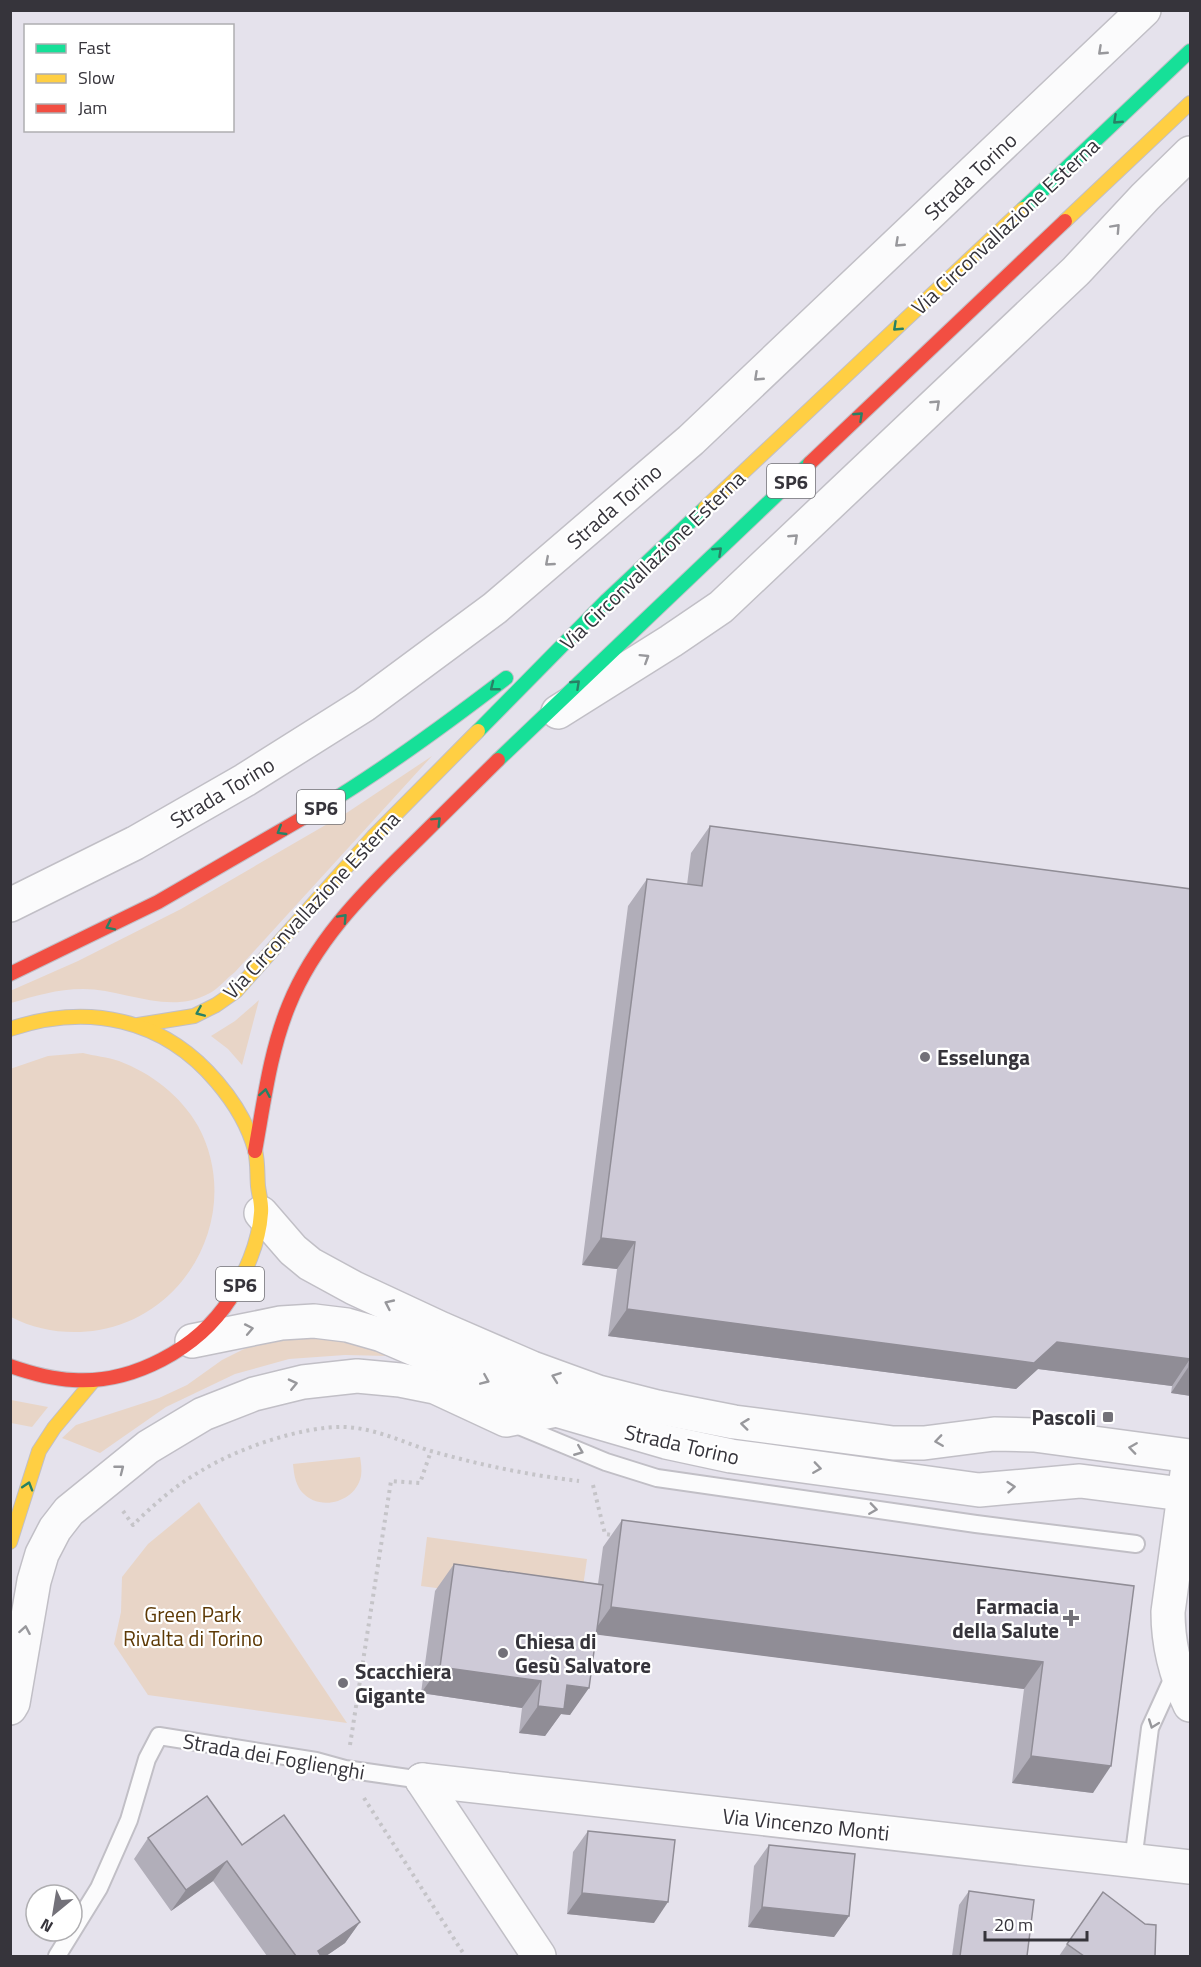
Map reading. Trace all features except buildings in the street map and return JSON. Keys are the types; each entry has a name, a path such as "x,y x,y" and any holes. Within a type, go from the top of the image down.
{"main road":[{"name":"Via Circonvallazione Esterna","path":"138,1025 194,1016 216,1005 236,991 373,837 607,600 1191,51"},
{"name":"Via Circonvallazione Esterna","path":"255,1151 269,1069 280,1027 294,989 334,928 388,870 524,734 1191,103"},
{"name":"SP6","path":"10,974 158,902 356,786 441,728 607,600"},
{"name":"SP6","path":"10,1029 31,1021 73,1015 100,1016 138,1025 171,1040 202,1063 237,1108 255,1151 261,1213 252,1257 241,1283 228,1304 192,1341 154,1365 94,1380 42,1377 10,1366"},
{"path":"10,1542 39,1451 54,1428 94,1380"}],"street":[{"name":"Strada Torino","path":"10,905 135,843 244,780 364,705 495,609 691,440 1144,10"},
{"name":"Via Circonvallazione Esterna","path":"524,734 721,607 1076,270 1145,196 1191,153"},
{"name":"Strada Torino","path":"261,1213 293,1250 310,1264 354,1288 532,1368 608,1395 734,1422 893,1443 924,1443 994,1434 1034,1435 1190,1456"},
{"name":"Strada Torino","path":"192,1341 281,1323 314,1321 347,1325 382,1335 556,1410 666,1442 731,1456 979,1490 1080,1481 1187,1495"},
{"path":"10,1708 13,1703 34,1581 42,1554 55,1529 69,1511 102,1483 148,1447 203,1413 254,1394 303,1382 357,1376 400,1380 435,1387 506,1420 556,1410"},
{"path":"1190,1456 1183,1555 1168,1612 1168,1634 1176,1670 1191,1705"},
{"path":"422,1780 539,1956"},
{"name":"Via Vincenzo Monti","path":"422,1780 1191,1867"}],"lane":[{"name":"Strada Torino","path":"506,1420 606,1462 657,1478 976,1524 1136,1544"},
{"path":"976,1524 979,1490"},
{"path":"1133,1861 1150,1728 1176,1670"},
{"name":"Strada dei Foglienghi","path":"57,1956 99,1888 129,1820 147,1759 159,1736 316,1761 345,1769 422,1780"}],"path":[{"path":"102,1483 133,1525 149,1509 202,1470 272,1440 305,1431 344,1427 378,1432 431,1450 529,1474 581,1481"},
{"path":"431,1450 420,1483 391,1481 345,1769 465,1956"},
{"path":"592,1482 605,1534 627,1537"}],"green space":[{"path":"432,756 235,972 210,993 179,1002 163,1002 99,990 73,989 46,993 11,1003 10,991 78,961 181,909 348,812"},
{"path":"259,1000 242,1065 228,1049 211,1036 235,1021"},
{"path":"83,1053 131,1066 154,1079 174,1095 198,1126 210,1158 214,1191 211,1223 200,1253 183,1280 160,1303 132,1320 99,1330 65,1332 32,1326 11,1317 10,1069 48,1056"},
{"path":"352,1336 389,1356 345,1355 289,1359 235,1374 166,1407 100,1453 62,1438 76,1425 159,1398 187,1385 222,1360 268,1337"},
{"path":"10,1400 48,1407 32,1427 11,1423"},
{"path":"360,1457 361,1476 358,1485 345,1498 336,1502 317,1502 309,1498 297,1485 293,1464"},
{"name":"Green Park Rivalta di Torino","path":"199,1502 347,1723 148,1695 114,1644 121,1612 122,1577 148,1544"},
{"path":"427,1537 587,1559 580,1607 421,1586"}],"traffic: fast":[{"path":"1023,209 1190,51"},
{"path":"498,760 810,463"},
{"path":"478,731 607,600 705,508"},
{"path":"320,808 415,746 506,678"}],"traffic: slow":[{"path":"1065,221 1190,103"},
{"path":"705,508 1023,209"},
{"path":"138,1025 194,1016 216,1005 236,991 373,837 478,731"},
{"path":"10,1029 39,1021 68,1017 96,1017 122,1022 148,1030 173,1043 196,1060 217,1082 235,1105 249,1131 257,1159 261,1206 260,1225 254,1247 246,1269 230,1299"},
{"path":"10,1542 39,1451 54,1428 94,1380"}],"traffic: jam":[{"path":"810,463 1065,221"},
{"path":"255,1151 268,1077 282,1022 299,982 312,961 356,902 498,760"},
{"path":"10,974 158,902 320,808"},
{"path":"10,1366 41,1375 73,1380 95,1380 118,1376 162,1360 182,1348 216,1317 230,1299"}],"place":[{"name":"Esselunga","path":"925,1057"},
{"name":"Pascoli","path":"1108,1417"},
{"name":"Farmacia della Salute","path":"1071,1618"},
{"name":"Chiesa di Gesù Salvatore","path":"503,1653"},
{"name":"Scacchiera Gigante","path":"343,1683"}]}
